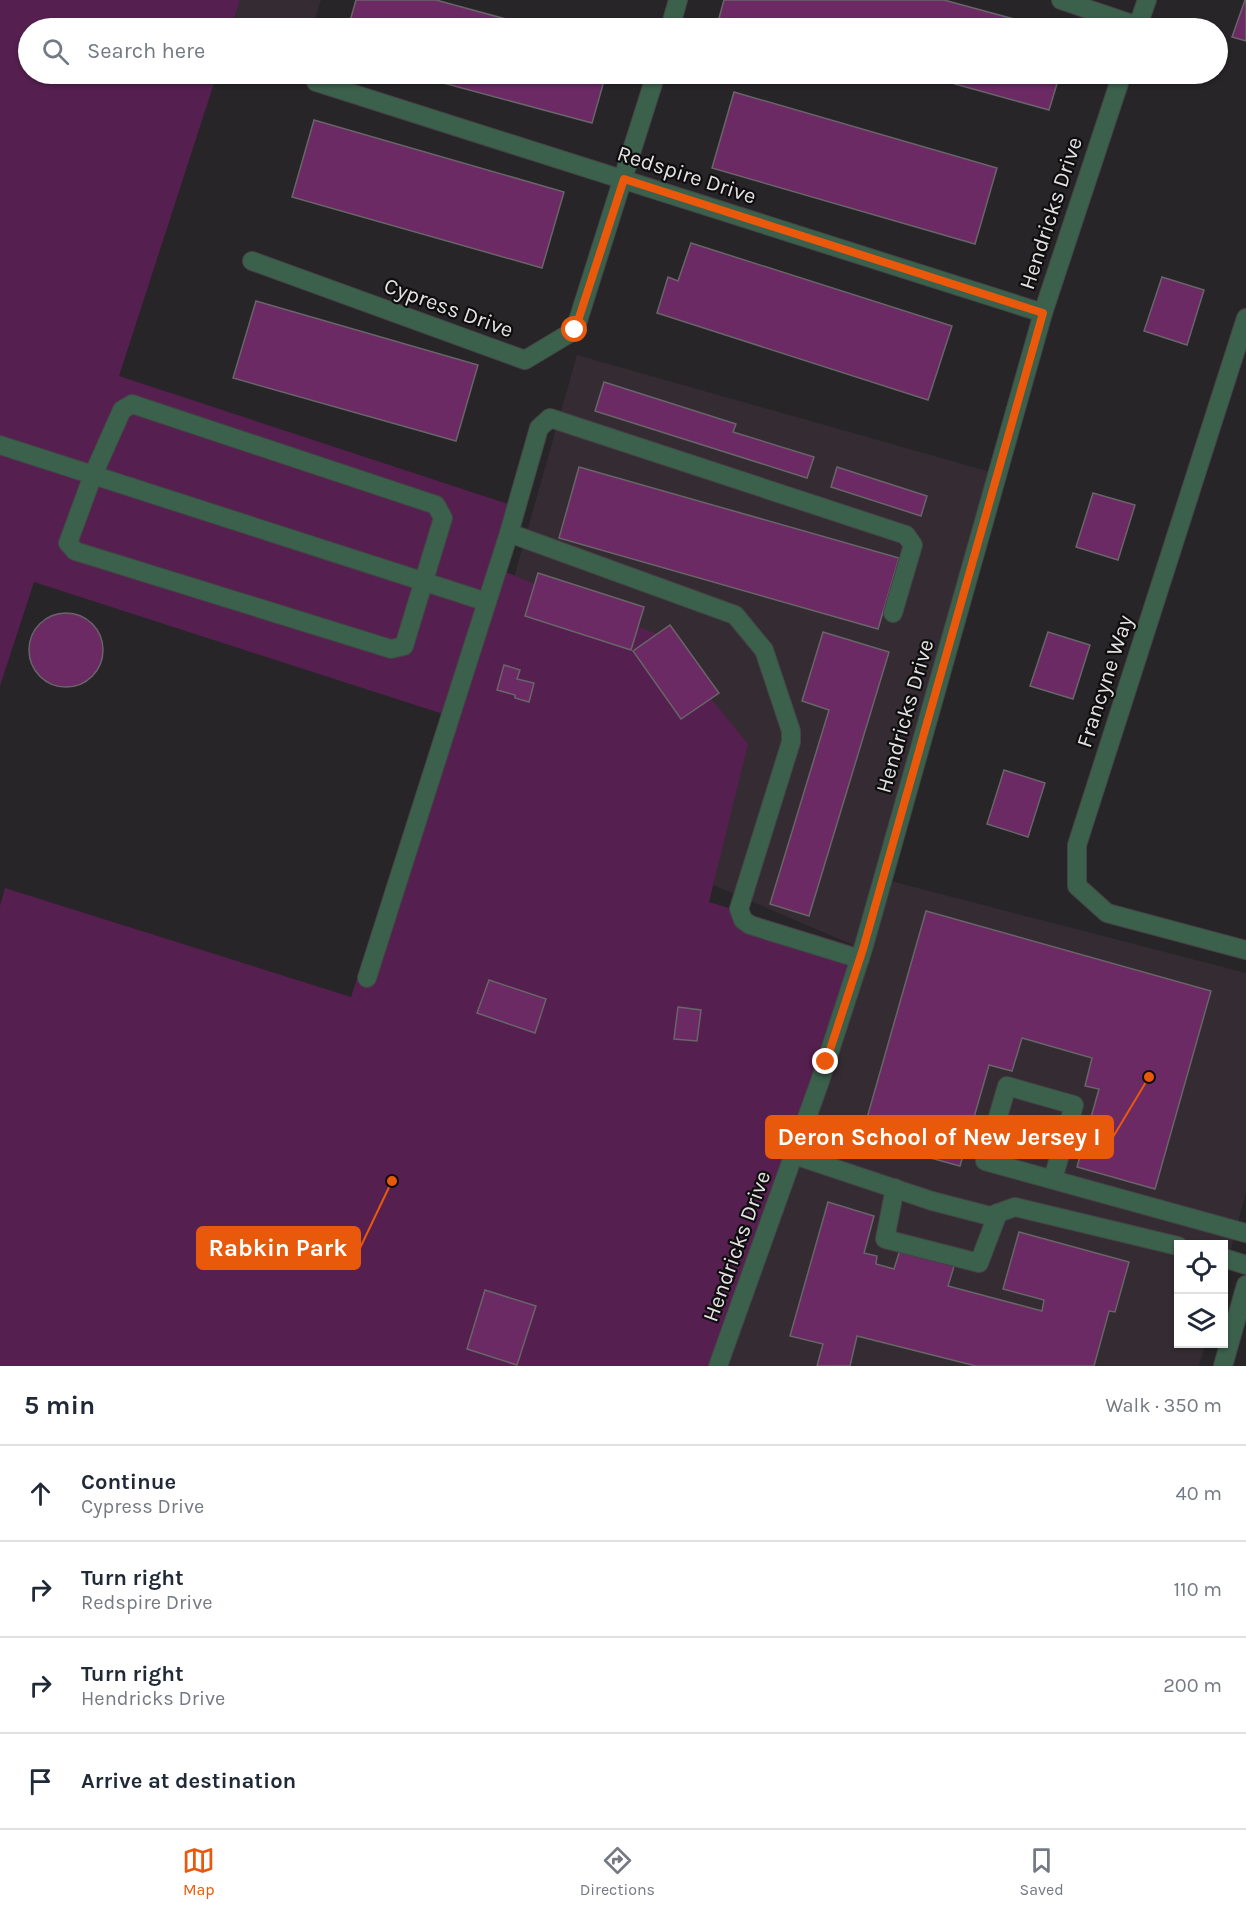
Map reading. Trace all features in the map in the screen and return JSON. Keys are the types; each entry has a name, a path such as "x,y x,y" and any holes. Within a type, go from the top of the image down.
{"street":[{"path":"673,18 678,0"},
{"path":"1061,0 1112,18"},
{"path":"1140,18 1147,0"},
{"name":"Redspire Drive","path":"322,84 1043,313"},
{"name":"Cypress Drive","path":"252,261 525,360 575,330 653,84"},
{"name":"Hendricks Drive","path":"718,1366 794,1155 860,959 1043,313 1119,84"},
{"name":"Francyne Way","path":"1246,318 1077,845 1077,886 1107,913 1246,950"},
{"path":"132,404 436,505 443,518 426,580 404,646 391,649 75,551 68,543 93,475 122,410 132,404"},
{"path":"367,978 488,602 539,428 550,418 906,535 913,545 893,613"},
{"path":"0,445 426,580 488,602"},
{"path":"509,533 735,615 764,650 790,731 791,742 739,909 743,920 750,925 860,959"},
{"path":"1053,1179 1074,1105 1007,1086 985,1161 1246,1233"},
{"path":"794,1155 932,1201 990,1215 1015,1207 1174,1245"},
{"path":"895,1188 885,1239 979,1263 998,1213"},
{"path":"1228,1259 1246,1265"},
{"path":"1223,1366 1246,1285"}],"shaded area":[{"path":"0,0 240,0 234,18 18,18 18,84 214,84 119,376 508,504 491,566 659,635 748,744 709,902 863,949 721,1366 0,1366 0,906 5,888 351,997 443,714 34,582 0,686"},
{"path":"240,0 321,0 315,18 234,18"},
{"path":"577,355 1001,475 883,879 1246,973 1246,1192 1228,1260 1228,1240 1174,1240 1174,1348 1204,1348 1199,1366 716,1366 853,945 713,885 475,715"}],"building":[{"path":"356,0 436,0 502,18 351,18"},
{"path":"724,0 944,0 1010,18 719,18"},
{"path":"1246,0 1246,41 1232,37"},
{"path":"447,84 603,84 592,123"},
{"path":"955,84 1057,84 1049,110"},
{"path":"734,92 997,168 975,244 712,168"},
{"path":"314,120 564,192 542,268 292,197"},
{"path":"691,243 952,326 928,400 657,313 668,277 678,281"},
{"path":"1162,277 1204,290 1187,345 1144,331"},
{"path":"256,301 478,365 456,441 233,378"},
{"path":"604,382 736,424 733,432 814,457 807,478 595,411"},
{"path":"579,467 899,558 878,629 559,538"},
{"path":"837,467 927,496 921,516 831,487"},
{"path":"1093,493 1135,505 1118,560 1076,547"},
{"path":"538,573 644,607 631,650 525,616"},
{"path":"66,613 87,619 97,629 103,650 97,671 87,681 66,687 45,681 35,671 29,650 35,629 45,619"},
{"path":"670,625 719,693 681,719 633,651"},
{"path":"823,632 889,652 809,916 770,904 829,710 802,701"},
{"path":"1048,632 1090,645 1073,699 1030,686"},
{"path":"504,665 520,670 517,679 534,683 529,702 497,690"},
{"path":"1004,770 1045,783 1028,837 987,824"},
{"path":"926,911 1211,991 1155,1189 1077,1167 1099,1089 1085,1086 1092,1058 1022,1038 1012,1071 989,1065 960,1166 861,1139"},
{"path":"489,980 546,999 535,1033 477,1013"},
{"path":"678,1007 701,1010 697,1041 674,1039"},
{"path":"828,1202 874,1216 864,1253 877,1256 876,1264 894,1269 901,1247 955,1263 948,1286 1042,1311 1044,1300 1003,1289 1019,1232 1129,1262 1115,1312 1109,1311 1094,1366 976,1366 857,1336 850,1366 817,1366 823,1344 790,1336"},
{"path":"485,1290 536,1306 517,1365 467,1349"}],"place":[{"name":"Deron School of New Jersey I","path":"1149,1077"},
{"name":"Rabkin Park","path":"392,1181"}],"route":[{"path":"575,330 624,179 1043,313 863,949 826,1062"}]}
